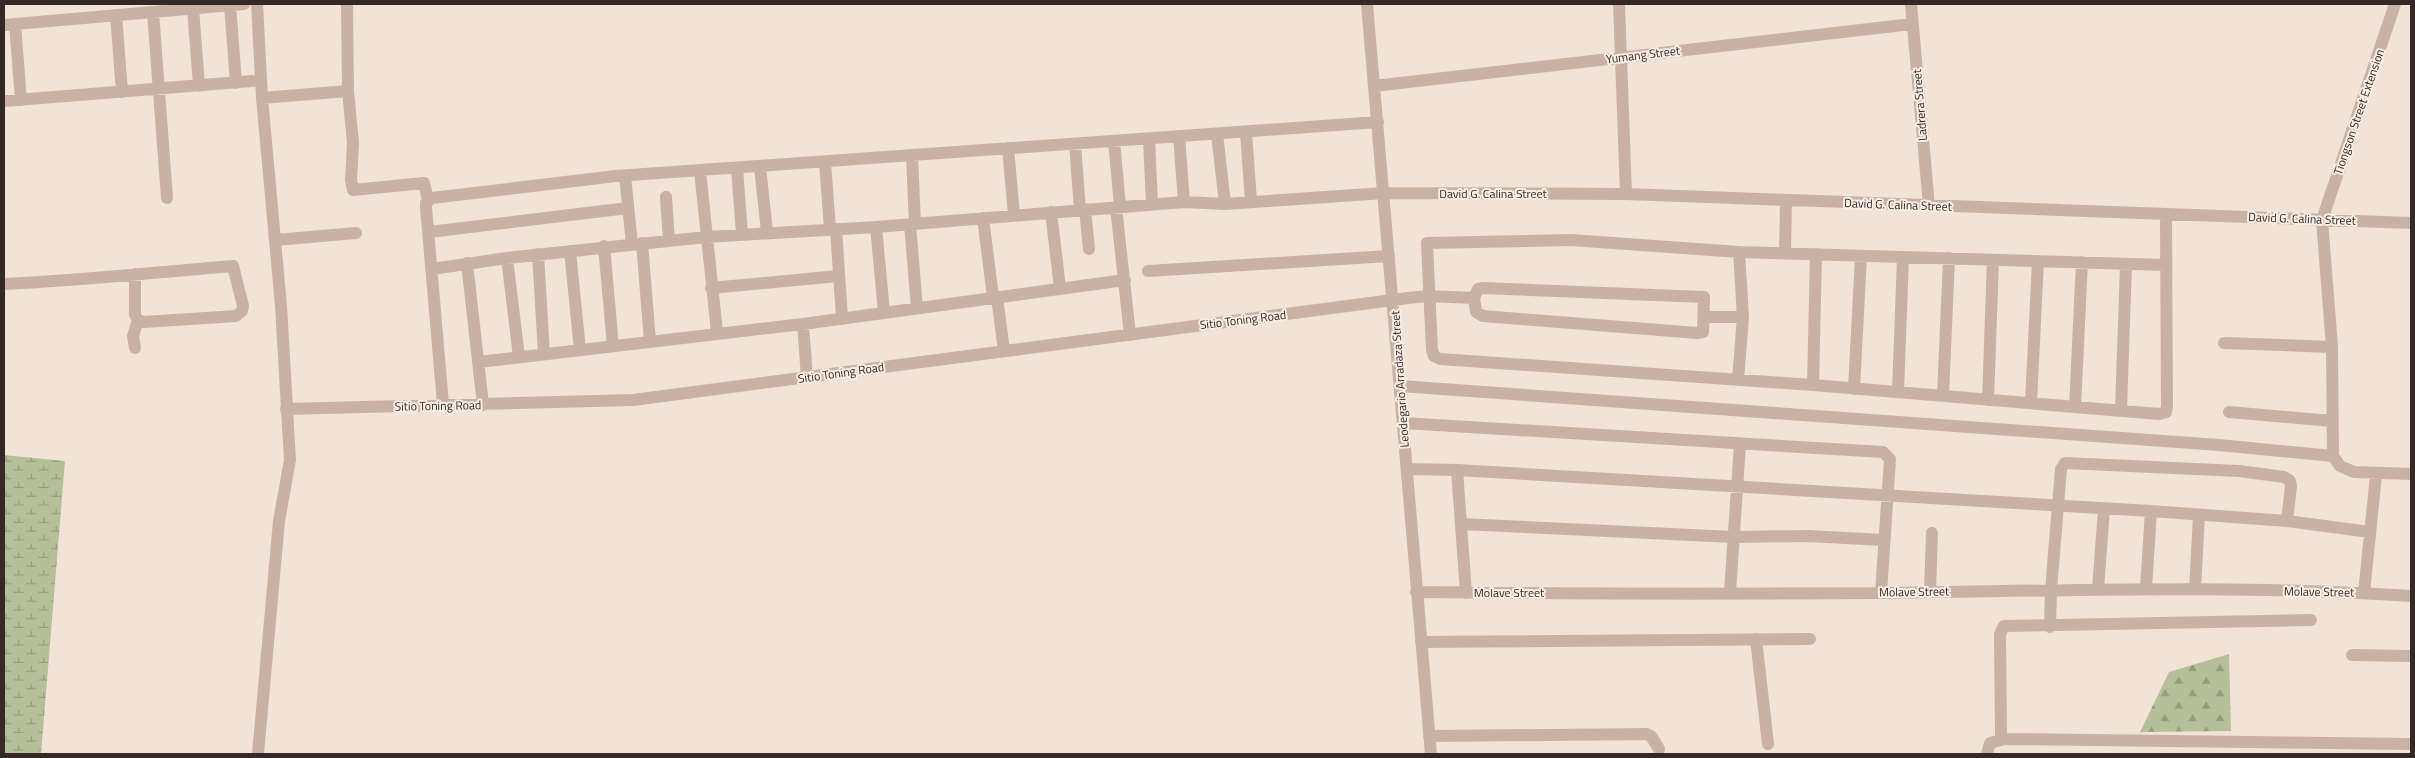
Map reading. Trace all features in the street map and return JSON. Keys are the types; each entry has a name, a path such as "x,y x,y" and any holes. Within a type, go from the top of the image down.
{"street":[{"path":"21,100 10,25 244,4"},
{"path":"257,4 262,98 275,240 289,474 278,530 258,754"},
{"path":"347,4 348,91 353,143 352,190 424,184 428,200 426,207 443,404"},
{"name":"Leodegario Arradaza Street","path":"1367,4 1394,300 1416,592 1431,754"},
{"path":"1619,4 1626,194"},
{"name":"Ladrera Street","path":"1911,4 1929,206"},
{"name":"Tiongson Street Extension","path":"2322,220 2395,4"},
{"path":"230,5 236,83"},
{"path":"193,8 199,86"},
{"path":"153,12 167,198"},
{"path":"116,15 122,92"},
{"name":"Yumang Street","path":"1374,86 1912,24"},
{"path":"4,101 252,81"},
{"path":"262,98 348,91"},
{"path":"428,200 625,176 1378,122"},
{"path":"1246,132 1251,202"},
{"path":"1217,134 1225,204"},
{"path":"1179,136 1184,202"},
{"path":"1148,139 1152,204"},
{"path":"1114,141 1130,334"},
{"path":"1074,144 1089,249"},
{"path":"1008,148 1014,215"},
{"path":"912,156 912,224 917,308"},
{"path":"825,162 842,318"},
{"path":"760,166 766,232"},
{"path":"737,168 742,234"},
{"path":"700,171 717,332"},
{"path":"625,176 628,208 637,244 650,341"},
{"name":"David G. Calina Street","path":"432,269 604,246 766,232 876,227 1118,206 1184,202 1225,204 1384,193 1626,194 2411,223"},
{"path":"666,197 669,241"},
{"path":"1782,253 1783,201"},
{"path":"429,232 628,208"},
{"path":"1051,212 1060,288"},
{"path":"2166,215 2167,407 2166,412 2159,414 1813,385 1440,359 1434,356 1432,350 1427,243 1572,240 1739,252 2166,264"},
{"path":"983,218 1004,351"},
{"path":"2322,220 2332,347 2333,456 2346,470 2376,474 2411,474"},
{"path":"876,227 884,312"},
{"path":"275,240 356,234"},
{"path":"604,246 613,346"},
{"path":"570,251 580,350"},
{"path":"1738,380 1743,317 1739,252"},
{"path":"538,254 544,354"},
{"path":"1813,385 1816,254"},
{"path":"1148,271 1389,256"},
{"path":"1854,389 1861,256"},
{"path":"1898,392 1903,257"},
{"path":"507,258 519,357"},
{"path":"1943,396 1949,258"},
{"path":"1988,400 1993,260"},
{"path":"2031,403 2038,261"},
{"path":"2075,406 2082,262"},
{"path":"467,263 483,405"},
{"path":"2121,410 2126,264"},
{"path":"4,284 70,281 135,274 233,266 243,306 241,313 236,316 150,323 138,320 135,315 135,274"},
{"path":"711,288 838,276"},
{"path":"479,362 717,332 803,324 1125,280"},
{"path":"1483,288 1704,297 1703,332 1522,320 1477,315 1474,298 1478,289 1483,288"},
{"name":"Sitio Toning Road","path":"286,409 633,400 1394,300 1428,296 1474,298"},
{"path":"1704,317 1743,317"},
{"path":"135,348 133,336 138,320"},
{"path":"803,324 807,377"},
{"path":"2224,343 2332,347"},
{"path":"1400,386 2200,444 2333,456"},
{"path":"2229,412 2332,421"},
{"path":"1403,423 1883,452 1890,459 1883,540 1881,593"},
{"path":"1730,592 1740,444"},
{"path":"2050,626 2051,590 2061,469 2063,464 2069,462 2238,471 2284,477 2290,481 2287,521"},
{"path":"1407,469 1457,470 1736,488 2151,511 2287,521 2370,532"},
{"path":"1457,470 1466,593"},
{"path":"2364,593 2376,474"},
{"path":"2098,589 2104,509"},
{"path":"2146,589 2151,511"},
{"path":"2195,589 2199,516"},
{"path":"1462,524 1733,537 1808,536 1883,540"},
{"path":"1930,592 1932,533"},
{"name":"Molave Street","path":"1416,592 1881,593 2195,589 2411,596"},
{"path":"2004,739 2000,714 2001,629 2007,625 2050,626 2310,620"},
{"path":"1756,639 1768,744"},
{"path":"1421,642 1810,639"},
{"path":"2352,655 2411,656"},
{"path":"1430,736 1646,734 1651,736 1659,749"},
{"path":"1987,754 1990,743 2004,739 2281,749 2411,744"}],"green space":[{"path":"4,455 65,461 41,754 4,754"},
{"path":"2229,654 2231,731 2140,732 2169,672"}]}
